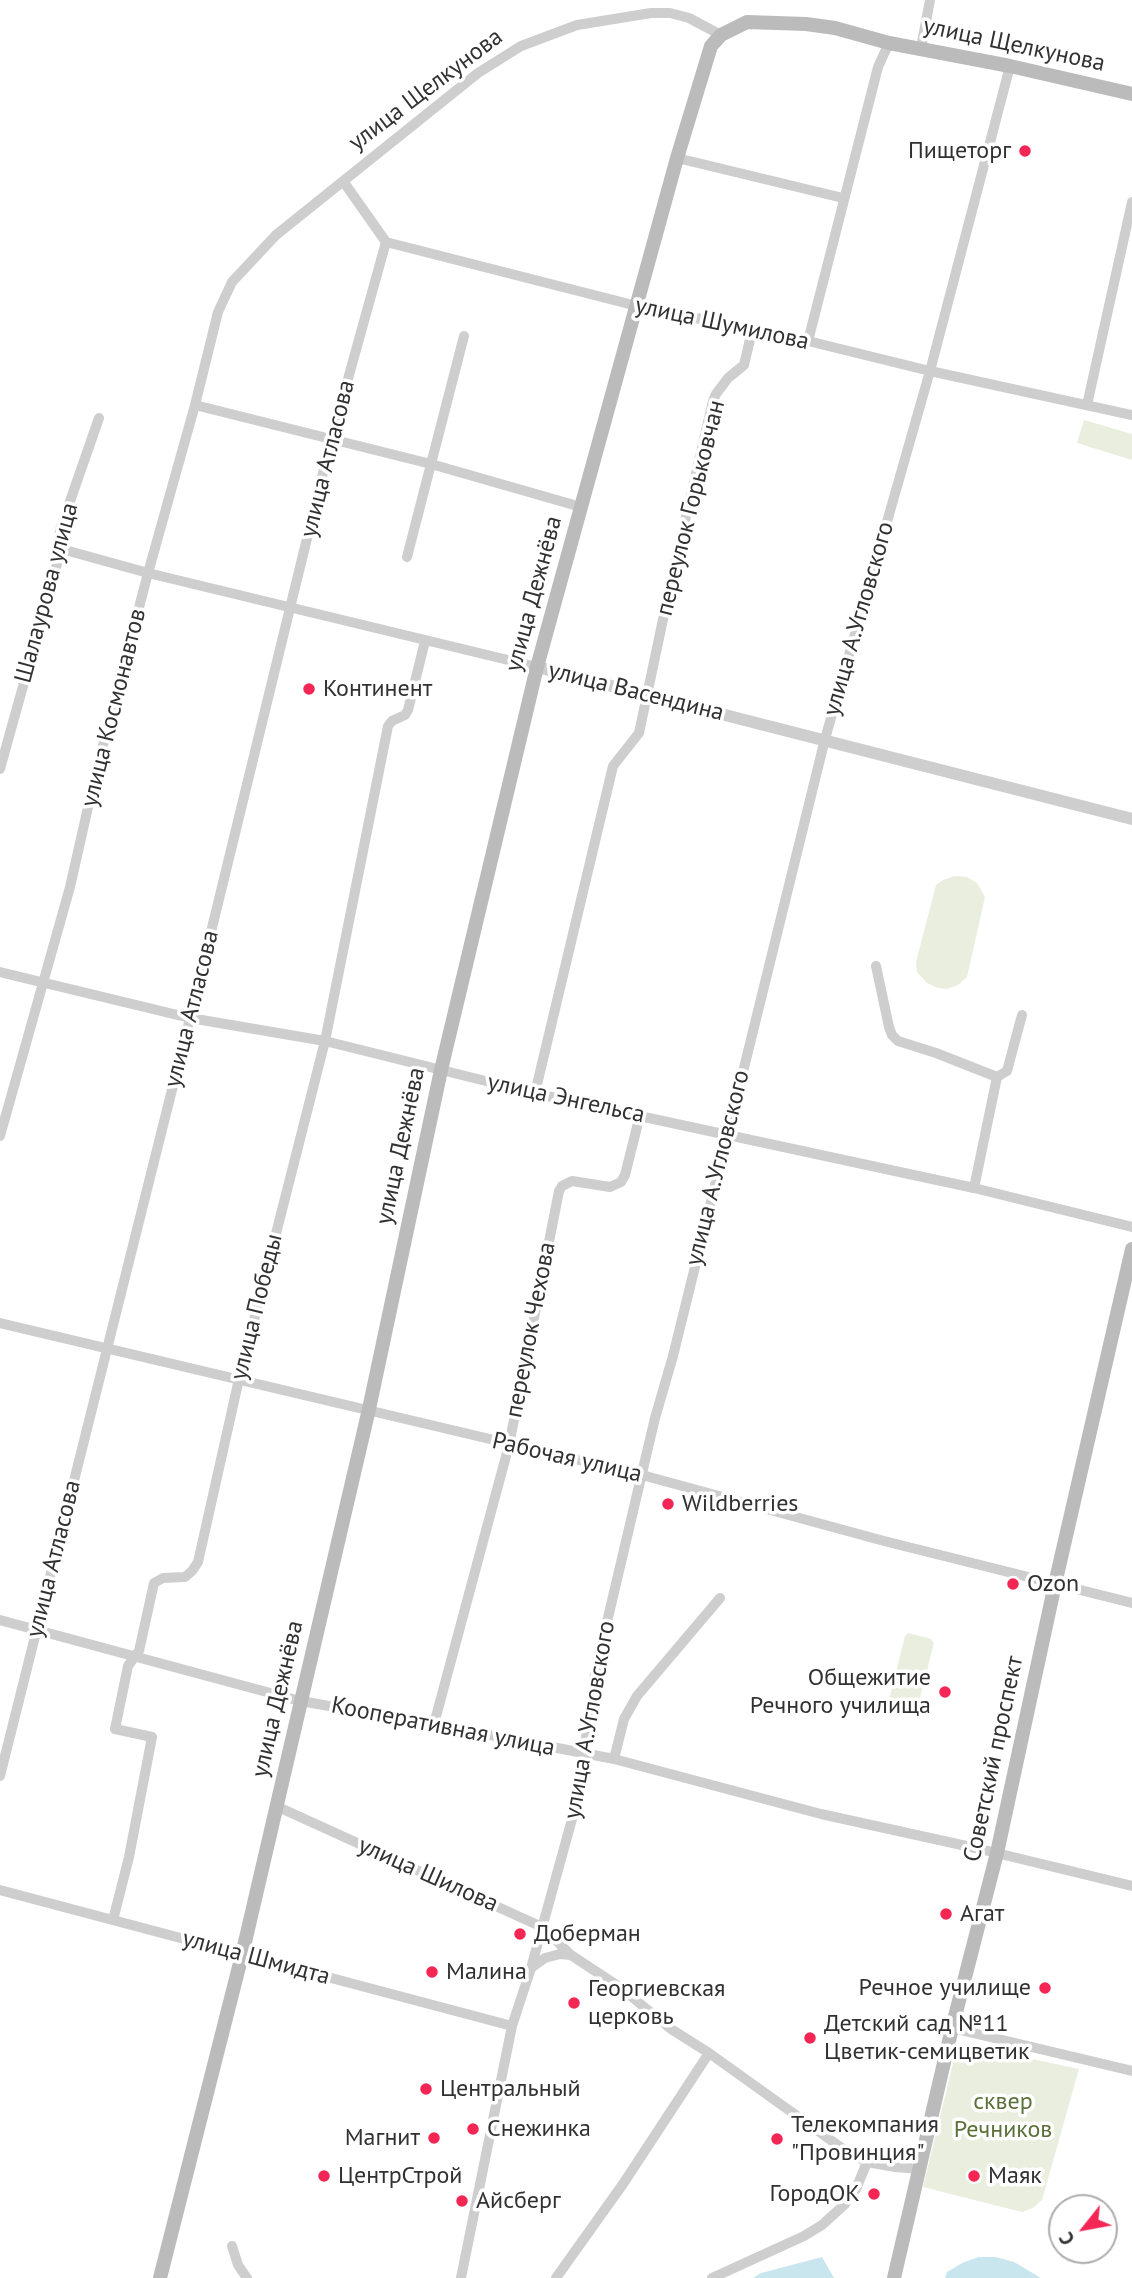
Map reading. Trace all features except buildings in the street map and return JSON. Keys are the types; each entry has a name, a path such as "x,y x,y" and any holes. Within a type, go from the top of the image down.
{"main road":[{"name":"улица Щелкунова","path":"721,35 747,22 780,22 835,28 889,43 1010,66 1132,94"},
{"name":"улица Дежнёва","path":"160,2278 242,1955 369,1409 441,1070 537,667 677,158 711,46 721,35"},
{"name":"Советский проспект","path":"894,2278 952,2028 997,1853 1132,1249"}],"street":[{"path":"921,48 930,0"},
{"name":"улица Щелкунова","path":"232,282 276,235 478,74 521,46 576,25 651,13 670,13 689,18 721,35"},
{"path":"808,341 878,67 889,43"},
{"name":"улица А.Угловского","path":"461,2278 512,2026 531,1968 577,1801 595,1673 726,1135 825,739 930,371 1010,66"},
{"path":"677,158 843,198"},
{"path":"344,181 386,242"},
{"path":"1087,405 1132,202"},
{"name":"улица Шумилова","path":"386,242 637,306 808,341 1132,415"},
{"name":"улица Атласова","path":"0,1776 190,1018 331,440 386,242"},
{"name":"улица Космонавтов","path":"0,1136 44,984 148,573 218,312 232,282"},
{"name":"переулок Горьковчан","path":"648,695 673,572 713,401 728,378 744,365 752,331"},
{"path":"407,557 464,336"},
{"path":"195,405 431,464 581,507"},
{"name":"Шалаурова улица","path":"0,769 57,564 60,530 99,418"},
{"name":"улица Васендина","path":"58,548 148,573 825,739 1132,819"},
{"name":"улица Победы","path":"113,1920 129,1857 152,1737 115,1729 128,1666 139,1651 154,1583 163,1578 185,1577 198,1562 239,1379 325,1041 388,726 408,710 425,641"},
{"path":"535,1093 613,766 639,733 648,695"},
{"path":"876,966 889,1027 898,1041 998,1077"},
{"name":"улица Энгельса","path":"0,972 190,1018 325,1041 535,1093 974,1188 1132,1227"},
{"path":"974,1188 998,1077 1007,1071 1022,1015"},
{"name":"переулок Чехова","path":"434,1724 509,1445 559,1191 562,1186 572,1181 610,1187 621,1182 640,1115"},
{"name":"Рабочая улица","path":"0,1322 642,1475 884,1541 1132,1603"},
{"path":"614,1759 624,1719 637,1696 720,1598"},
{"name":"Кооперативная улица","path":"0,1620 300,1700 614,1759 821,1814 1132,1886"},
{"name":"улица Шилова","path":"276,1806 542,1927 571,1955 621,1988 671,2029 846,2151 867,2162 919,2169"},
{"name":"улица Шмидта","path":"0,1889 512,2026"},
{"path":"531,1968 552,1955 571,1955"},
{"path":"952,2028 1132,2071"},
{"path":"556,2278 623,2184 709,2053"},
{"path":"712,2278 822,2225 845,2204 856,2189 867,2162"},
{"path":"232,2246 237,2265 247,2278"}],"green space":[{"path":"1084,420 1132,434 1132,460 1077,443"},
{"path":"955,876 967,877 977,883 985,897 967,977 958,985 947,989 938,988 927,983 917,972 916,962 936,885"},
{"path":"908,1633 931,1639 934,1643 918,1705 913,1708 889,1700"},
{"name":"сквер Речников","path":"958,2043 1079,2069 1042,2200 1033,2208 1022,2212 923,2187"}],"water":[{"path":"822,2257 834,2278 753,2278 761,2273"},
{"path":"979,2257 996,2257 1014,2262 1041,2278 945,2278 947,2272"}],"place":[{"name":"Пищеторг","path":"1025,151"},
{"name":"Континент","path":"309,689"},
{"name":"Wildberries","path":"668,1504"},
{"name":"Ozon","path":"1013,1584"},
{"name":"Общежитие Речного училища","path":"945,1692"},
{"name":"Агат","path":"946,1914"},
{"name":"Доберман","path":"520,1934"},
{"name":"Малина","path":"432,1972"},
{"name":"Речное училище","path":"1045,1988"},
{"name":"Георгиевская церковь","path":"574,2003"},
{"name":"Детский сад №11 Цветик-семицветик","path":"810,2038"},
{"name":"Центральный","path":"426,2089"},
{"name":"Снежинка","path":"473,2129"},
{"name":"Магнит","path":"434,2138"},
{"name":"Телекомпания \"Провинция\"","path":"777,2139"},
{"name":"ЦентрСтрой","path":"324,2176"},
{"name":"Маяк","path":"974,2176"},
{"name":"ГородОК","path":"874,2194"},
{"name":"Айсберг","path":"462,2201"}]}
